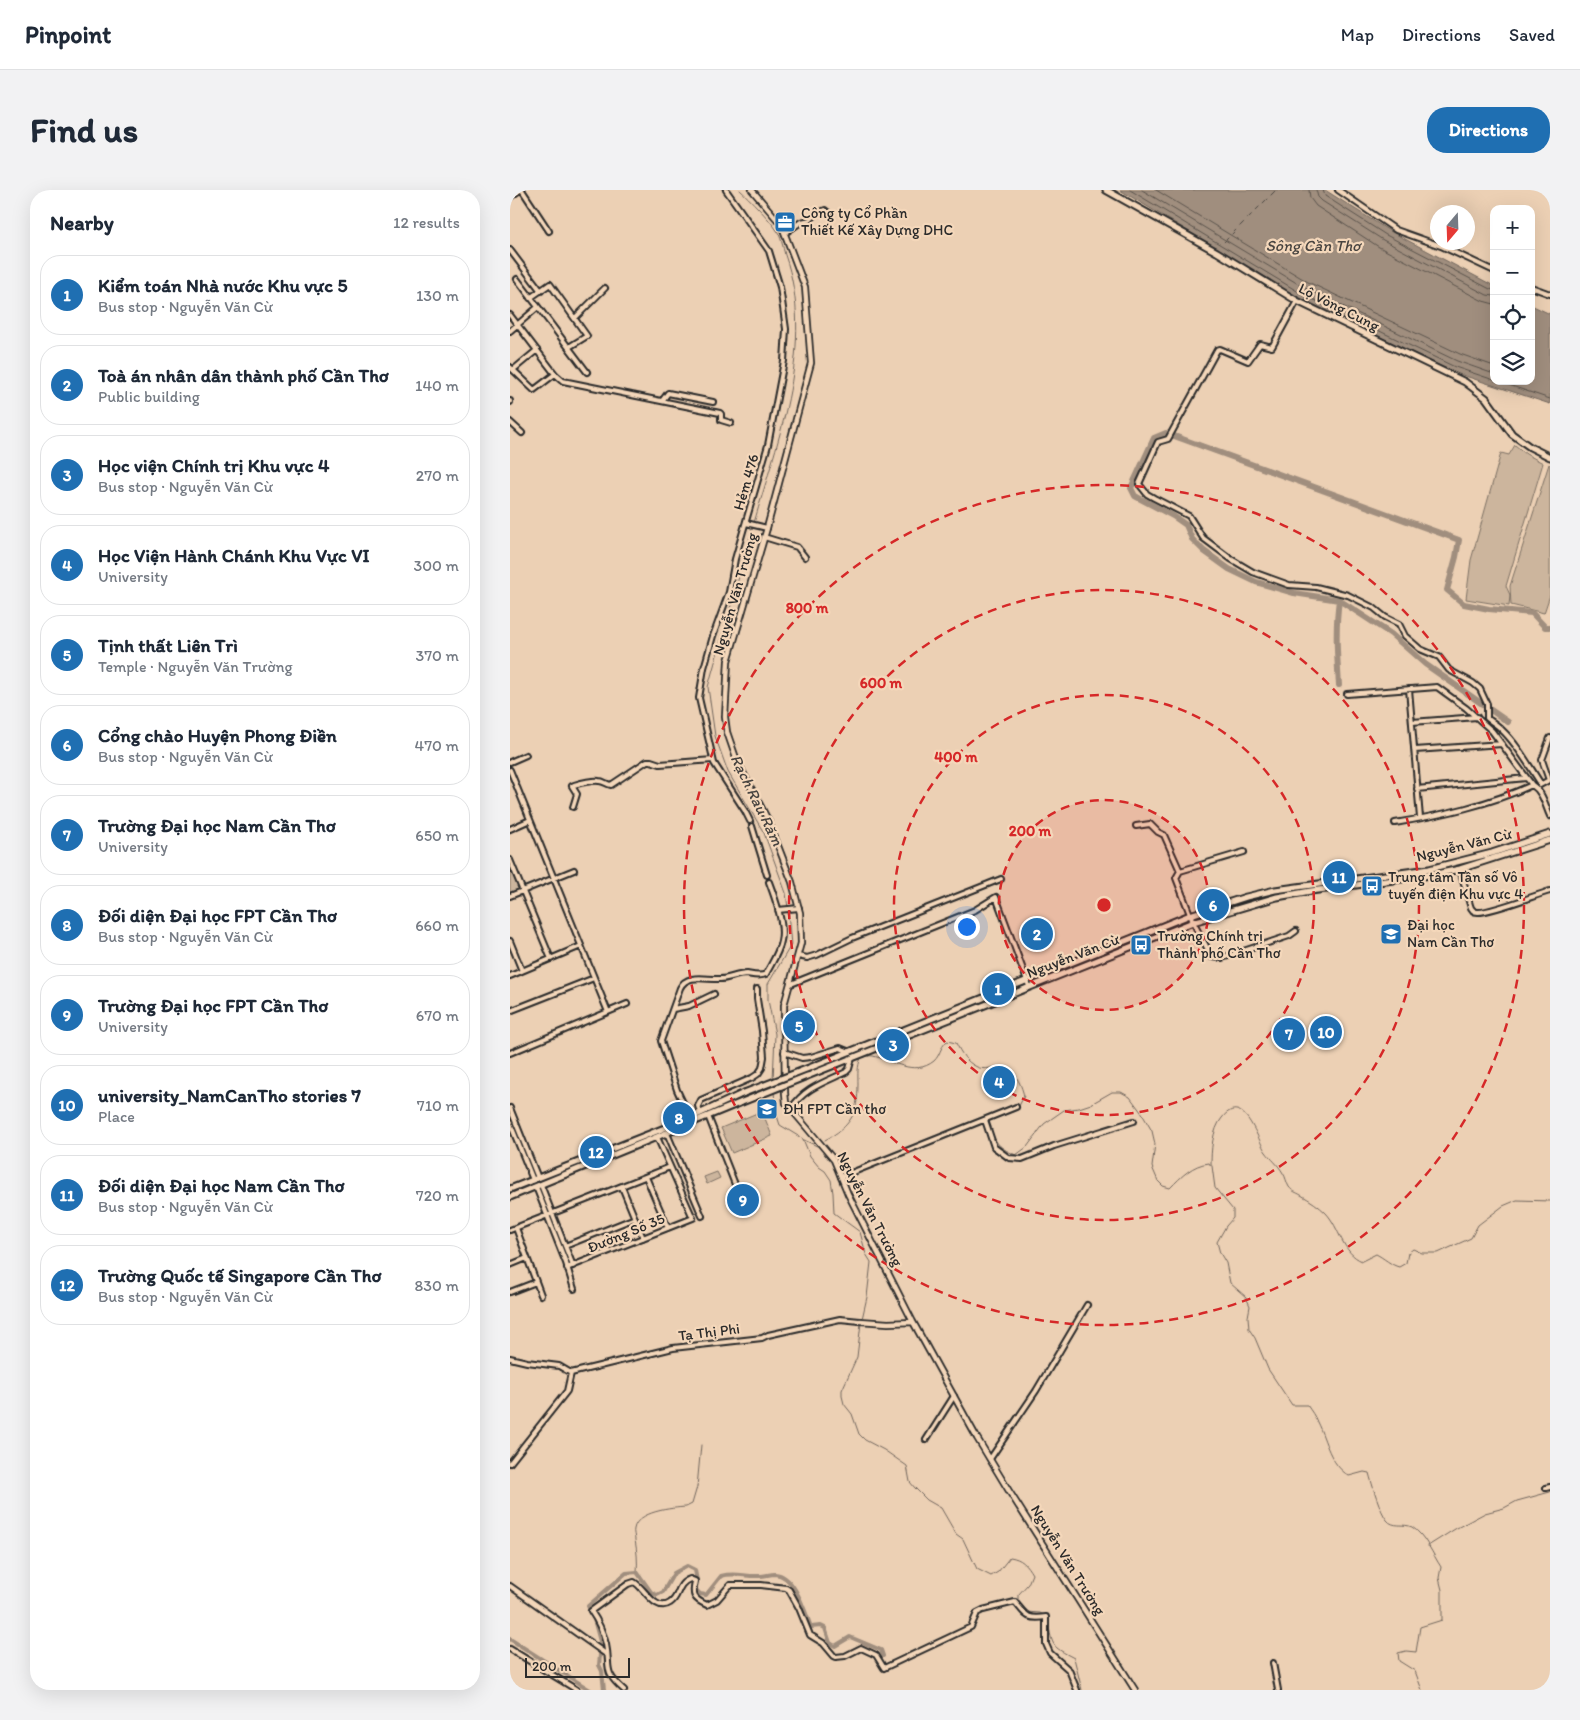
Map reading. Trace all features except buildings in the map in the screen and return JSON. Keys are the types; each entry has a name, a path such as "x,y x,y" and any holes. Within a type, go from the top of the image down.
{"main road":[{"name":"Lộ Vòng Cung","path":"1106,190 1217,252 1297,301 1465,382 1486,398 1512,434 1530,447 1550,457"},
{"name":"Nguyễn Văn Cừ","path":"510,1197 656,1134 744,1093 809,1068 911,1034 1096,952 1190,915 1275,890 1429,869 1492,853 1550,834"},
{"name":"Nguyễn Văn Cừ","path":"1028,983 1099,959 1193,922 1276,897 1311,890 1431,875 1460,869 1550,840"},
{"path":"1096,952 1099,959"},
{"name":"Nguyễn Văn Cừ","path":"510,1189 656,1134 667,1133 807,1076 909,1028 989,999"},
{"path":"909,1028 911,1034"}],"street":[{"path":"510,197 521,190 549,231"},
{"name":"Hẻm 476","path":"726,190 769,251 780,287 786,329 784,361 768,445 747,523 735,559 729,592 713,636 699,698 716,768 751,824 767,875"},
{"name":"Nguyễn Văn Trường","path":"752,190 781,224 805,287 811,364 728,661 725,717 727,732 737,761 768,820 792,882 801,943 784,1005 786,1103 834,1160 848,1194 913,1322 954,1396 990,1459 1135,1690"},
{"path":"1338,190 1396,230 1442,246 1490,269"},
{"path":"785,233 800,222 810,220 824,210 831,215"},
{"path":"510,250 541,291"},
{"path":"517,279 587,372"},
{"path":"530,298 550,284 588,336 569,347"},
{"path":"575,318 605,288"},
{"path":"1535,288 1550,294"},
{"path":"1297,301 1272,346 1260,344 1248,361 1220,349 1217,350 1168,439 1158,442 1139,484 1147,494 1184,512 1192,520 1203,538 1231,559 1253,572 1280,583 1316,587 1348,595 1374,608 1385,617 1399,624 1405,636 1412,642 1439,657 1448,670 1477,686 1487,704 1486,716 1504,731 1541,784"},
{"path":"510,331 538,307"},
{"path":"510,315 555,374 563,381 721,413 721,420 731,423"},
{"path":"537,350 511,368 534,390 555,374"},
{"path":"662,401 668,393 713,402"},
{"path":"510,422 522,433"},
{"path":"747,523 766,528"},
{"path":"764,537 797,547 805,557"},
{"path":"1346,694 1437,687 1477,717 1492,731 1526,778 1541,794 1550,816"},
{"path":"1409,688 1420,818"},
{"path":"1412,722 1477,717"},
{"path":"1536,788 1550,780 1542,760 1550,738"},
{"path":"1414,750 1502,744"},
{"path":"510,762 526,755"},
{"path":"573,807 577,794 572,786 574,784 594,781 610,785 647,761 673,764 713,760"},
{"path":"510,770 608,1012"},
{"path":"1417,788 1526,778"},
{"path":"1395,823 1506,797 1532,785"},
{"path":"510,829 530,820"},
{"path":"1136,826 1150,824 1164,835 1180,871"},
{"path":"1244,852 1180,871 1177,874 1176,881 1208,952 1215,959 1289,936 1296,931"},
{"path":"1492,853 1494,859"},
{"path":"510,860 550,959"},
{"path":"1429,869 1431,875"},
{"path":"1460,869 1471,909 1476,912 1487,911 1550,891"},
{"path":"510,896 574,870"},
{"path":"798,956 807,958 817,955 852,938 1001,878"},
{"path":"690,1118 677,1090 661,1044 661,1036 684,983 694,979 721,979 744,974 764,976 782,940 779,910 770,882"},
{"path":"1275,890 1276,897"},
{"path":"791,984 981,908 996,897 1028,983"},
{"path":"779,910 796,908"},
{"path":"510,941 522,971"},
{"path":"510,976 581,946"},
{"path":"510,1011 594,978"},
{"path":"700,1113 698,1106 701,1100 752,1078 762,1068 764,1057 763,1040 756,999 757,989"},
{"path":"673,1009 688,1006 714,994"},
{"path":"510,1052 627,1004"},
{"path":"784,1052 802,1058 840,1048 851,1055 846,1072 807,1090 798,1098 791,1109"},
{"path":"841,1177 1016,1107"},
{"path":"510,1108 535,1179"},
{"path":"708,1116 738,1192"},
{"path":"985,1120 994,1147 1009,1158 1022,1160 1054,1146 1134,1121"},
{"path":"510,1123 552,1213 573,1266"},
{"path":"667,1133 702,1216"},
{"path":"510,1230 670,1167 656,1134"},
{"name":"Đường Số 35","path":"567,1268 693,1218 670,1167"},
{"path":"646,1177 668,1228"},
{"path":"538,1186 574,1289"},
{"path":"622,1187 643,1238"},
{"path":"565,1246 635,1218"},
{"path":"516,1228 541,1295"},
{"path":"510,1265 527,1258"},
{"path":"510,1292 536,1282"},
{"path":"990,1459 1036,1391 1087,1305"},
{"name":"Tạ Thị Phi","path":"571,1373 673,1348 762,1338 840,1319 888,1324 913,1322"},
{"path":"510,1358 559,1366 571,1373 567,1391 510,1463"},
{"path":"926,1440 954,1396"},
{"path":"624,1690 614,1682 608,1671 606,1645 591,1611 632,1582 637,1583 652,1600 660,1604 667,1604 673,1601 680,1586 688,1579 695,1581 693,1589 697,1599 707,1604 717,1600 730,1585 783,1587 789,1590 810,1635 823,1643 834,1656 845,1656 861,1648 876,1655 884,1668 970,1627 977,1613 1012,1601 1016,1602 1021,1611 1027,1616 1036,1618 1046,1617 1046,1644 1050,1653 1069,1670 1077,1690"},
{"path":"510,1586 606,1654"},
{"path":"510,1649 577,1690"},
{"path":"1274,1662 1278,1690"}],"shaded area":[{"path":"1515,445 1526,454 1543,463 1506,586 1510,595 1509,606 1466,599 1471,560 1501,453 1509,455"},
{"path":"1549,464 1550,595 1544,613 1511,605 1510,586"},
{"path":"510,868 519,889 510,893"},
{"path":"762,1111 772,1136 732,1153 721,1128"},
{"path":"717,1172 720,1178 707,1184 704,1177"}],"water":[{"name":"Sông Cần Thơ","path":"1120,190 1325,190 1388,230 1490,284 1490,384 1453,372 1299,298"},
{"name":"Sông Cần Thơ","path":"1535,307 1550,314 1550,404 1492,385 1535,385"}],"waterway":[{"name":"Rạch Rau Răm","path":"740,190 769,220 779,235 794,288 797,322 795,356 783,424 754,523"},
{"path":"1508,722 1425,664 1391,634 1339,600 1294,593 1256,582 1229,569 1204,551 1192,539 1186,525 1135,496 1131,488 1154,438 1166,433 1459,540 1447,590 1464,604 1489,609 1532,613 1545,627 1550,627"},
{"name":"Rạch Rau Răm","path":"753,527 708,687 715,736 728,772 764,833 786,893 788,908"},
{"path":"1339,600 1337,632 1339,685"},
{"name":"Rạch Rau Răm","path":"773,1081 775,1034 768,1000 768,984 791,945 788,912"},
{"path":"825,1140 841,1130 851,1118 858,1094 858,1068 861,1058 873,1056 903,1066 919,1068 934,1061 947,1041 956,1043 964,1057 973,1065 982,1068 1003,1067 1015,1076 1024,1096 1017,1110 988,1121 992,1133 1000,1146 1016,1155 1027,1147 1044,1124 1064,1110 1091,1104 1112,1092 1121,1092 1130,1097 1152,1131 1155,1144 1152,1167 1158,1181 1163,1186 1170,1188 1183,1175 1197,1166 1209,1163 1211,1166 1216,1128 1222,1118 1230,1111 1237,1110 1249,1121 1266,1152 1284,1175 1289,1187 1326,1213 1350,1252 1362,1261 1376,1254 1399,1267 1406,1263 1408,1253 1413,1249 1422,1253 1438,1253 1471,1238 1478,1225 1503,1206 1517,1200 1550,1201"},
{"name":"Rạch Rau Răm","path":"774,1092 776,1113 780,1125 803,1139 810,1156 831,1180 834,1213 860,1232 866,1254 871,1262 867,1297 862,1319"},
{"path":"804,1140 817,1146"},
{"path":"1212,1166 1215,1188 1233,1210 1233,1218 1217,1242 1220,1253 1226,1263 1230,1283 1246,1297 1250,1306 1248,1317 1249,1329 1255,1338 1268,1369 1292,1405 1307,1405 1315,1418 1329,1452 1342,1471 1349,1476 1364,1472 1369,1473 1379,1505 1387,1520 1392,1524 1409,1526 1417,1531 1425,1540 1441,1567 1439,1578 1442,1590 1442,1620 1420,1627 1416,1652 1406,1651 1398,1653 1399,1661 1415,1671 1422,1690"},
{"name":"Rạch Rau Răm","path":"861,1323 857,1357 842,1390 844,1404 852,1414 859,1434 865,1440 907,1466 910,1482 927,1500 941,1508 956,1534 963,1539 977,1569 991,1576 998,1572 1010,1557 1018,1559 1026,1565 1032,1574 1028,1584 1018,1595 1018,1602"},
{"path":"637,1572 634,1532 637,1523 648,1514 672,1508 686,1507 692,1504 697,1487 701,1445"},
{"path":"1428,1546 1485,1513 1504,1508 1517,1501 1550,1492"},
{"path":"604,1690 602,1671 599,1665 601,1645 593,1616 588,1606 626,1573 637,1572 651,1592 657,1595 663,1592 674,1573 687,1566 695,1570 697,1581 695,1589 700,1594 706,1595 721,1576 731,1574 750,1576 775,1574 782,1576 794,1587 811,1627 821,1626 825,1628 830,1643 835,1646 850,1637 881,1650 883,1656"},
{"name":"Rạch Rau Răm","path":"1026,1612 1040,1613 1046,1616"},
{"name":"Rạch Rau Răm","path":"1048,1622 1054,1645 1074,1658 1082,1690"},
{"path":"510,1639 590,1690"}],"ferry route":[{"path":"1224,242 1276,190"}],"place":[{"name":"Công ty Cổ Phần Thiết Kế Xây Dựng DHC","path":"785,222"},
{"name":"Đối diện Đại học Nam Cần Thơ","path":"1339,877"},
{"name":"Trung tâm Tần số Vô tuyến điện Khu vực 4","path":"1372,886"},
{"name":"Cổng chào Huyện Phong Điền","path":"1213,905"},
{"name":"Toà án nhân dân thành phố Cần Thơ","path":"1037,934"},
{"name":"Đại học Nam Cần Thơ","path":"1391,934"},
{"name":"Trường Chính trị Thành phố Cần Thơ","path":"1141,945"},
{"name":"Kiểm toán Nhà nước Khu vực 5","path":"998,989"},
{"name":"Tịnh thất Liên Trì","path":"799,1026"},
{"name":"university_NamCanTho stories 7","path":"1326,1032"},
{"name":"Trường Đại học Nam Cần Thơ","path":"1289,1034"},
{"name":"Học viện Chính trị Khu vực 4","path":"893,1045"},
{"name":"Học Viện Hành Chánh Khu Vực VI","path":"999,1082"},
{"name":"ĐH FPT Cần thơ","path":"767,1109"},
{"name":"Đối diện Đại học FPT Cần Thơ","path":"679,1118"},
{"name":"Trường Quốc tế Singapore Cần Thơ","path":"596,1152"},
{"name":"Trường Đại học FPT Cần Thơ","path":"743,1200"}]}
